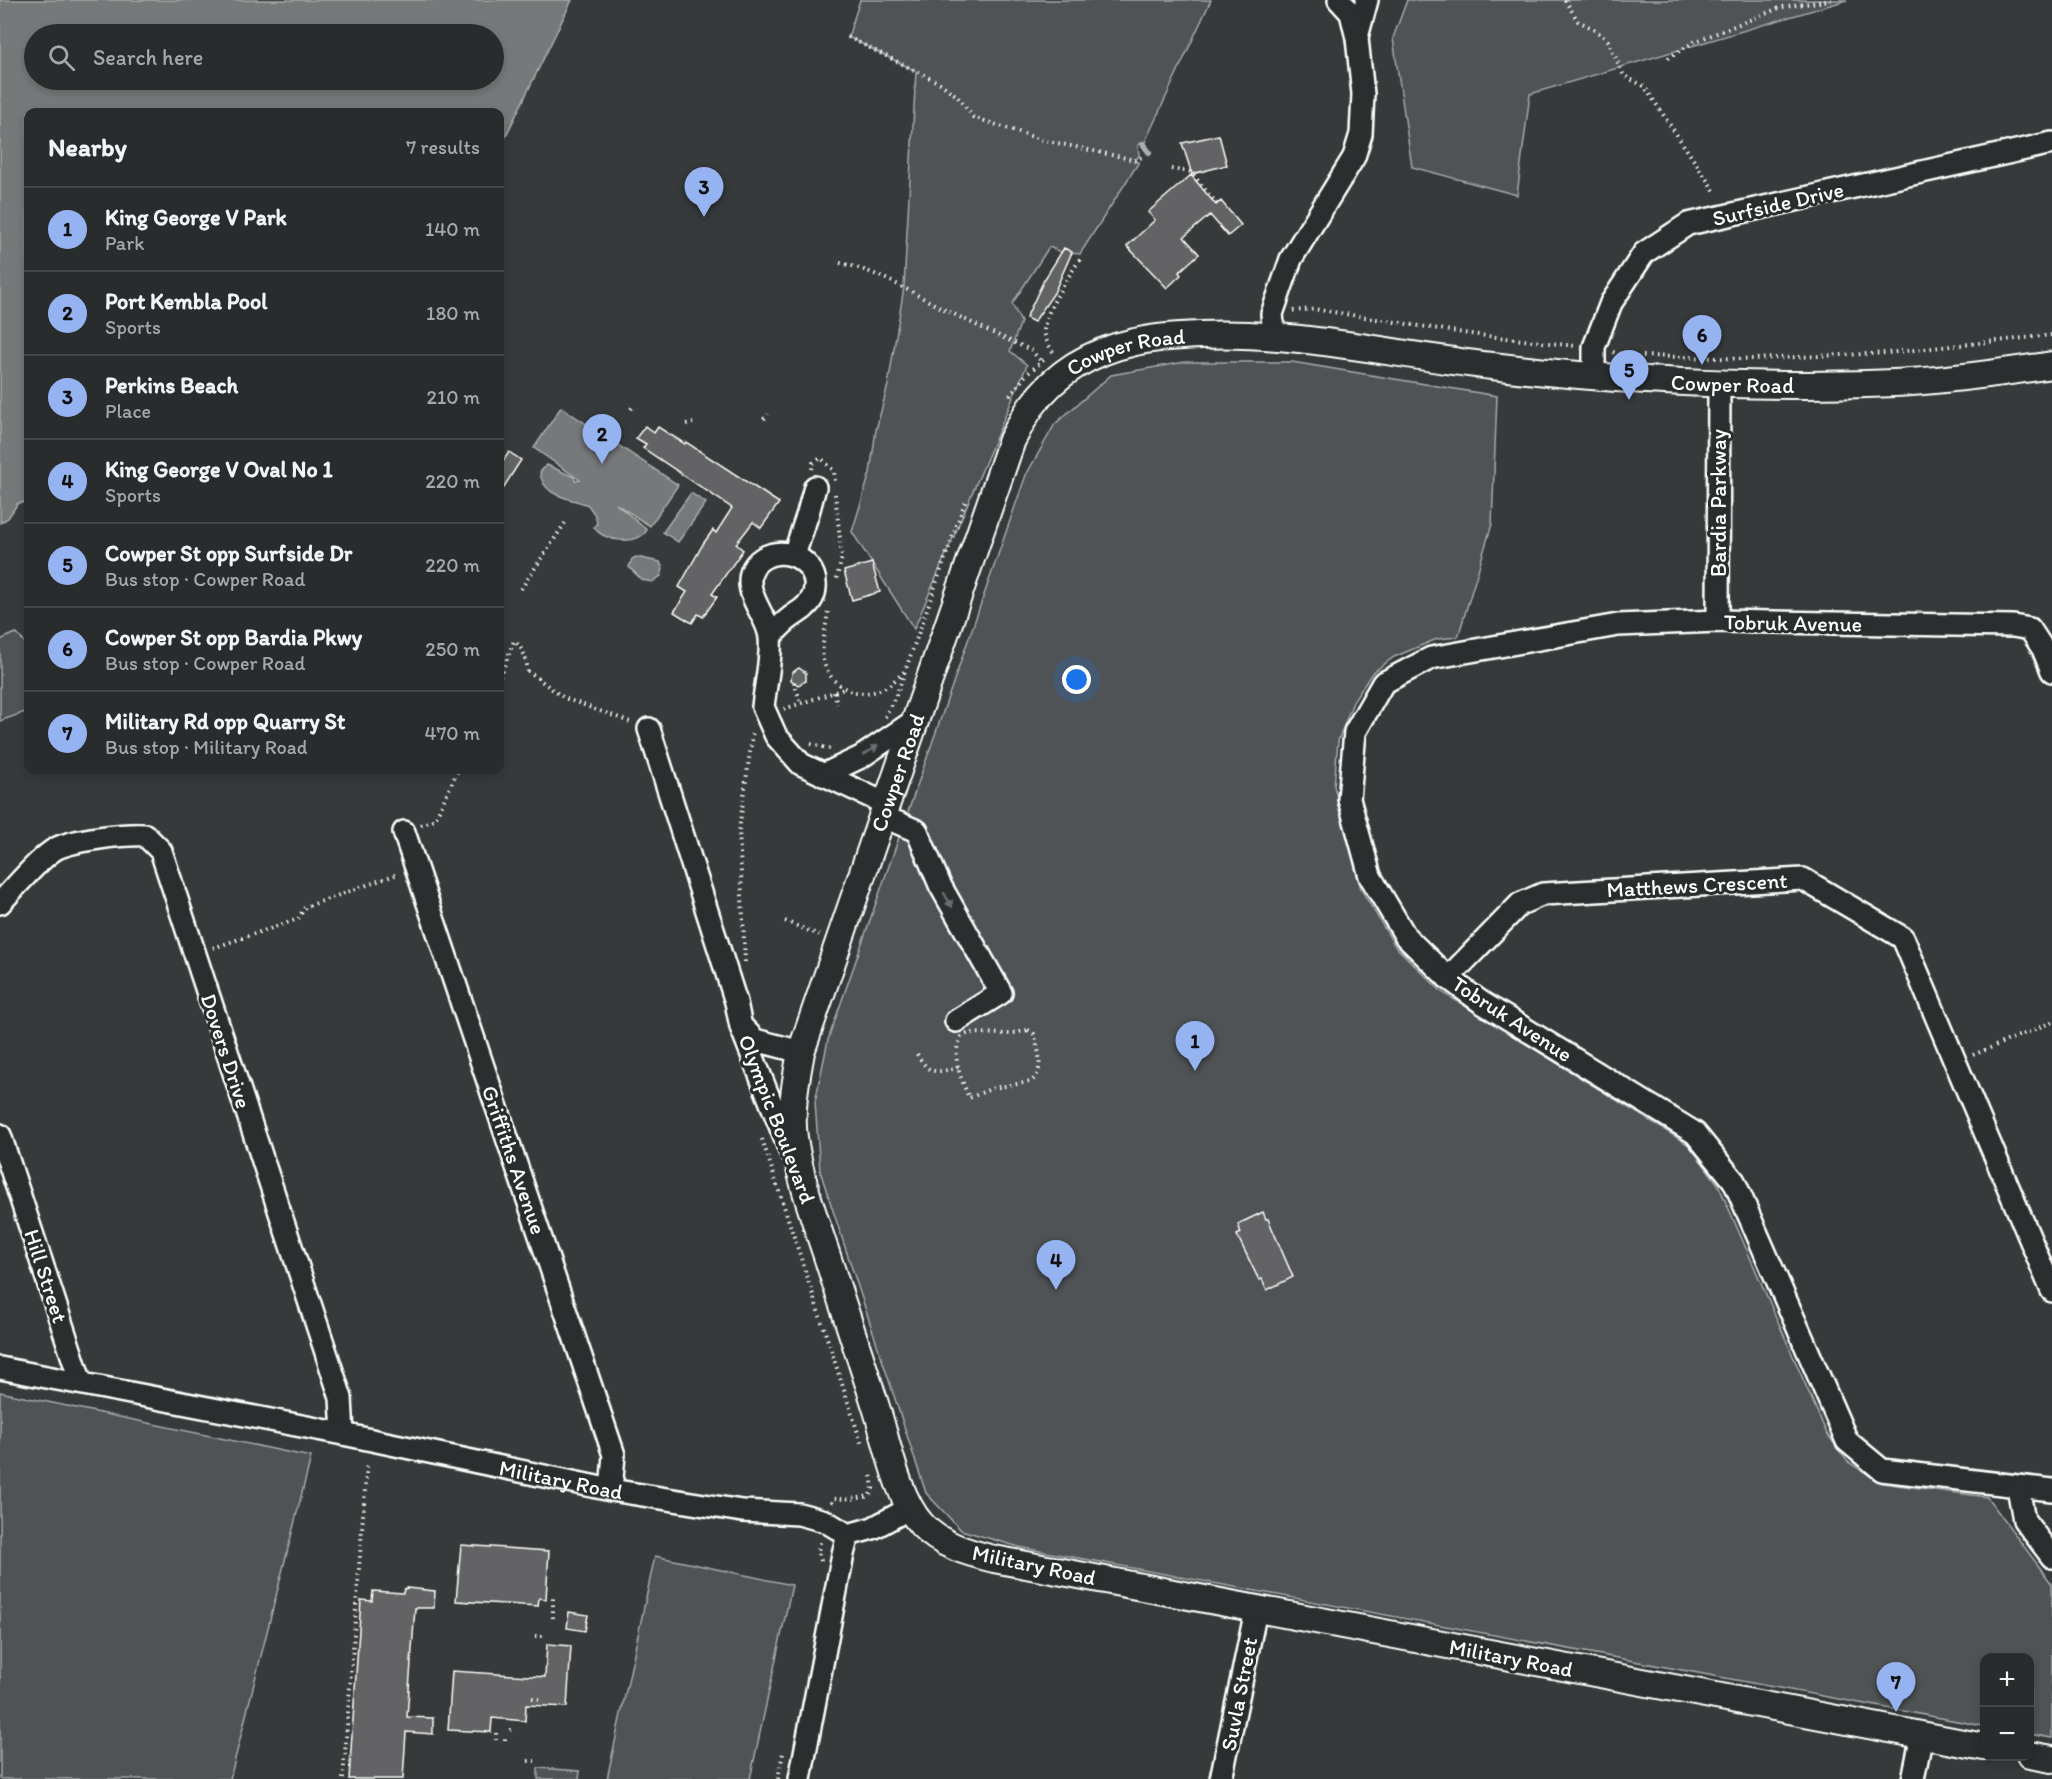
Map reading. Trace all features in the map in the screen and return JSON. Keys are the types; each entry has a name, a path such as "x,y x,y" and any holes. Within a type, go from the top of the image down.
{"main road":[{"name":"Cowper Road","path":"803,1185 794,1137 793,1118 801,1052 1012,440 1030,408 1045,390 1084,359 1133,342 1219,334 1273,325 1491,366 1594,377 1719,385 1853,385 1912,382 2052,365"},
{"name":"Olympic Boulevard","path":"803,1185 889,1452 910,1508"},
{"name":"Military Road","path":"910,1508 921,1524 936,1536 972,1553 994,1559 1980,1746"},
{"path":"2034,1756 2052,1759"}],"street":[{"path":"1273,325 1291,260 1354,157 1360,134 1363,94 1357,38 1351,13 1339,0"},
{"path":"1357,38 1367,0"},
{"name":"Surfside Drive","path":"1594,377 1594,347 1611,303 1644,253 1688,224 2052,143"},
{"name":"Bardia Parkway","path":"1718,621 1719,385"},
{"path":"794,555 815,488"},
{"path":"770,637 788,619 806,607 814,595 815,584 812,572 804,562 794,555 779,552 755,566 751,575 752,592 770,637 763,707 766,717 776,736 801,764 884,810 916,831 940,885 1001,993 956,1020"},
{"name":"Tobruk Avenue","path":"2052,671 2043,649 2030,629 2013,626 1718,621 1618,625 1431,658 1383,683 1355,732 1349,799 1370,876 1406,937 1448,978 1481,1002 1695,1133 1734,1181 1847,1441 1882,1470 2052,1490"},
{"path":"822,775 861,757 917,719"},
{"name":"Olympic Boulevard","path":"649,729 736,1002 741,1027 803,1185"},
{"name":"Griffiths Avenue","path":"404,832 614,1455 611,1490"},
{"name":"Dovers Drive","path":"0,903 47,855 71,844 129,834 145,835 160,851 341,1398 343,1434"},
{"name":"Matthews Crescent","path":"1448,978 1520,904 1543,894 1803,879 1903,938 2052,1291"},
{"path":"741,1027 755,1040 801,1052"},
{"name":"Hill Street","path":"0,1135 81,1383"},
{"name":"Military Road","path":"0,1368 343,1434 611,1490 742,1511 799,1514 825,1521 848,1535"},
{"path":"2018,1487 2024,1520 2052,1557"},
{"path":"800,1779 848,1535 873,1528 910,1508"},
{"name":"Suvla Street","path":"1221,1779 1256,1610"},
{"path":"1913,1779 1922,1735"}],"path":[{"path":"1564,0 1578,21 1594,29 1608,41 1624,76 1644,86 1715,192"},
{"path":"1668,58 1694,42 1782,7 1833,0"},
{"path":"848,38 940,84 957,96 973,117 1060,144 1135,160 1145,156"},
{"path":"1171,169 1191,172 1217,204"},
{"path":"1053,352 1044,330 1060,290 1082,256"},
{"path":"840,263 861,267 904,287 941,308 1031,350 1041,361"},
{"path":"1273,325 1314,309 1470,334 1594,347 1629,356 1753,359 1887,353 2052,335"},
{"path":"631,409 634,405"},
{"path":"764,419 768,414"},
{"path":"686,424 693,423"},
{"path":"834,471 835,508 842,557 834,586"},
{"path":"521,589 565,524"},
{"path":"830,604 823,658 834,681 844,689 856,693 869,693 880,690 905,671 891,708 883,720"},
{"path":"504,667 514,641 521,647 528,671 564,698 649,729"},
{"path":"794,682 801,703"},
{"path":"786,716 783,709 844,689"},
{"path":"834,692 837,704"},
{"path":"745,969 739,830 754,723"},
{"path":"804,740 825,749 834,749"},
{"path":"404,832 435,819 456,774"},
{"path":"194,954 298,919 305,907 386,878"},
{"path":"785,921 822,936"},
{"path":"1956,1063 2052,1022"},
{"path":"1028,1030 1034,1034 1040,1065 1035,1079 1030,1082 993,1088 969,1098 958,1068 956,1050 963,1035 971,1033 1010,1034 1028,1030"},
{"path":"917,1054 930,1071 958,1068"},
{"path":"759,1131 863,1449"},
{"path":"343,1779 367,1463"},
{"path":"833,1499 863,1498 870,1495 873,1488 870,1469"},
{"path":"552,1618 553,1598"},
{"path":"535,1635 543,1636"},
{"path":"532,1698 539,1699"},
{"path":"496,1733 496,1740"},
{"path":"505,1734 505,1740"},
{"path":"528,1761 535,1761"}],"shaded area":[{"path":"0,0 572,0 504,140 504,108 24,108 24,502 18,503 8,518 0,523"},
{"path":"860,0 1211,0 1145,142 1138,145 1139,156 1134,162 1139,162 1080,254 1061,252 1049,247 1012,304 1021,322 1010,351 1027,365 914,629 852,532 870,473 876,430 888,385 904,287 916,71 848,37"},
{"path":"1407,0 1847,0 1530,94 1517,195 1412,167 1393,38"},
{"path":"1185,362 1292,362 1497,396 1492,524 1458,637 1437,639 1394,657 1372,673 1353,702 1338,741 1334,786 1361,889 1395,946 1442,992 1689,1145 1718,1184 1827,1434 1848,1462 1882,1483 1987,1497 2052,1584 2052,1738 2034,1735 2034,1653 1980,1653 1980,1725 1019,1547 961,1530 926,1493 820,1171 815,1102 828,1040 1026,475 1055,424 1111,375"},
{"path":"561,407 678,485 650,526 616,504 647,530 643,535 629,540 612,539 605,536 594,527 597,523 595,515 588,505 551,492 542,481 540,472 547,465 574,477 575,481 580,480 534,448"},
{"path":"691,493 706,503 678,542 663,532"},
{"path":"636,557 660,562 663,569 661,576 652,582 642,580 629,567 632,559"},
{"path":"16,633 24,642 24,712 0,721 0,640"},
{"path":"0,1392 311,1457 230,1779 0,1779"},
{"path":"655,1556 792,1585 750,1779 607,1779"},
{"path":"538,1768 580,1771 579,1779 538,1779"}],"building":[{"path":"1219,135 1227,165 1192,174 1182,143"},
{"path":"1191,175 1216,205 1221,201 1241,225 1228,236 1210,215 1184,237 1199,254 1179,272 1181,275 1167,288 1127,246 1155,220 1148,212"},
{"path":"1064,248 1072,252 1054,293 1034,322 1026,318 1044,280"},
{"path":"645,426 654,433 658,427 685,444 686,442 779,503 761,528 753,522 736,544 743,550 712,594 717,597 703,617 698,614 692,623 674,612 687,592 679,587 703,544 713,530 716,533 732,508 643,448 646,444 636,438"},
{"path":"509,452 521,460 504,487 504,460"},
{"path":"872,563 880,592 852,600 844,571"},
{"path":"799,668 806,673 806,681 798,685 791,680 792,673"},
{"path":"1263,1212 1293,1277 1267,1290 1262,1279 1259,1280 1237,1235 1241,1233 1238,1224"},
{"path":"461,1545 549,1551 546,1599 539,1598 538,1606 456,1601"},
{"path":"407,1588 435,1591 434,1608 415,1608 407,1717 433,1718 433,1734 406,1732 403,1779 349,1779 361,1600 372,1601 373,1591 403,1593"},
{"path":"569,1612 588,1615 585,1631 567,1628"},
{"path":"547,1644 571,1646 567,1707 526,1705 525,1721 492,1718 491,1732 448,1730 452,1671 545,1677"}],"waterway":[{"path":"1143,144 1149,152"}],"place":[{"name":"Perkins Beach","path":"704,217"},
{"name":"Cowper St opp Bardia Pkwy","path":"1702,365"},
{"name":"Cowper St opp Surfside Dr","path":"1629,400"},
{"name":"Port Kembla Pool","path":"602,464"},
{"name":"King George V Park","path":"1195,1071"},
{"name":"King George V Oval No 1","path":"1056,1290"},
{"name":"Military Rd opp Quarry St","path":"1896,1712"}]}
